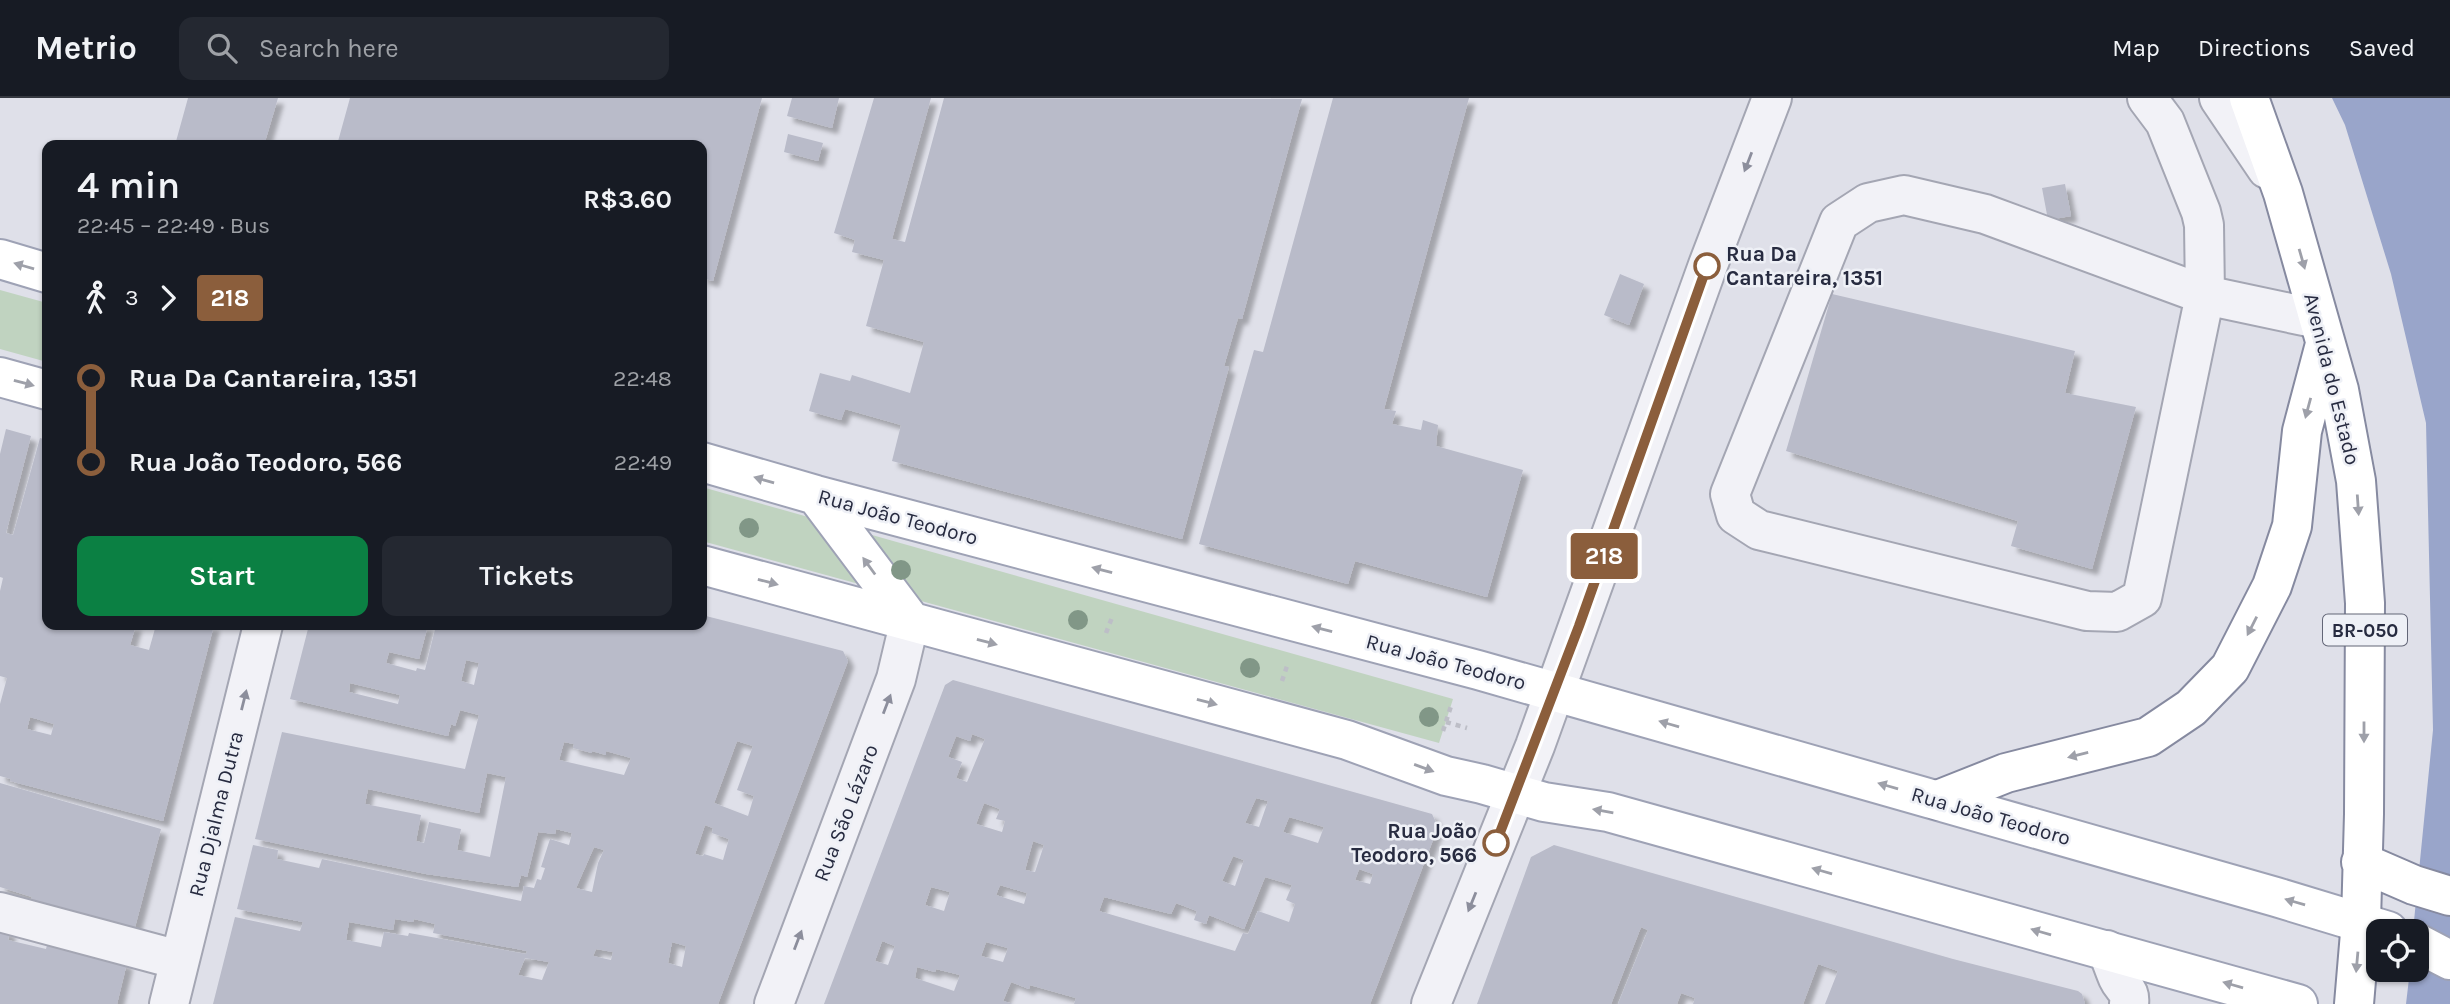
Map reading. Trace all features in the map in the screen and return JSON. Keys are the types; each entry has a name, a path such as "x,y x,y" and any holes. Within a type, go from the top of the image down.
{"main road":[{"name":"Avenida do Estado","path":"2249,98 2283,193 2339,390 2356,481 2364,590 2364,801 2361,862 2373,919"},
{"path":"0,260 42,272"},
{"path":"1938,800 2006,773 2148,737 2191,708 2230,668 2272,586 2292,526 2302,432 2322,330"},
{"path":"0,377 42,389"},
{"name":"Rua João Teodoro","path":"707,463 1553,692 2366,924"},
{"path":"817,495 910,621"},
{"path":"707,566 1347,740 1446,776 1544,802 1608,811 2298,1004"},
{"path":"2361,862 2414,885 2450,896"},
{"path":"2429,949 2450,960"},
{"name":"Avenida do Estado","path":"2354,1004 2366,957"}],"street":[{"path":"1432,1004 1579,626 1707,265 1772,98"},
{"path":"2147,98 2165,122 2201,212 2204,225 2205,295 2142,598 2117,612 2087,611 1759,530 1736,515 1730,495 1839,222 1868,203 1903,195 1984,214 2205,295 2322,330"},
{"path":"2219,98 2283,193"},
{"name":"Rua São Lázaro","path":"774,1004 896,679 910,621"},
{"name":"Rua Djalma Dutra","path":"169,1004 262,630"},
{"path":"0,912 179,960"},
{"path":"2107,950 2119,982 2127,988 2129,1004"}],"path":[{"path":"1280,687 1291,653"},
{"path":"1442,733 1454,699"},
{"path":"1446,722 1467,729"}],"green space":[{"path":"0,290 42,302 42,361 0,349"},
{"path":"707,488 1453,699 1439,743 707,542"}],"water":[{"path":"2332,98 2450,98 2450,1004 2406,1004 2409,982 2429,982 2429,919 2414,919 2433,730 2426,423 2391,274 2345,125"}],"building":[{"path":"188,98 278,98 265,140 176,140"},
{"path":"350,98 762,98 713,281 707,279 707,140 338,140"},
{"path":"792,98 839,98 832,128 787,116"},
{"path":"874,98 931,98 892,239 905,242 944,98 1302,99 1242,319 1238,318 1224,366 1229,367 1182,539 892,461 901,425 845,409 841,420 809,411 820,373 850,381 852,375 910,393 924,342 866,326 884,260 852,252 855,240 834,233"},
{"path":"1333,98 1469,98 1384,409 1396,411 1392,424 1421,430 1423,420 1438,425 1436,446 1523,470 1487,597 1355,561 1348,584 1199,544 1254,350 1263,352"},
{"path":"788,134 823,143 818,161 784,152"},
{"path":"2065,184 2071,216 2048,220 2042,188"},
{"path":"1620,274 1644,284 1629,325 1604,315"},
{"path":"1832,294 2075,351 2065,393 2136,407 2092,569 2011,546 2018,521 1786,451"},
{"path":"6,429 31,436 6,533 13,535 42,439 42,630 134,630 130,645 149,650 155,630 213,630 163,821 10,781 11,779 0,776 0,704 7,678 0,676 0,591 3,578 0,577 0,454","holes":["30,717 54,724 51,735 27,729"]},
{"path":"707,616 843,651 848,661 718,1004 213,1004 235,917 300,931 303,922 237,909 253,845 278,850 277,859 319,868 322,859 521,901 524,886 534,888 537,879 541,880 545,868 541,867 550,839 569,845 572,833 556,829 555,834 538,832 527,877 521,875 518,887 426,874 255,839 282,732 465,769 479,715 460,710 455,726 451,724 448,736 290,699 308,630 427,630 419,659 389,652 386,663 416,671 417,668 425,670 435,630 707,630","holes":["466,660 479,663 474,685 461,681","350,683 400,695 398,704 349,692","737,741 753,746 737,790 754,796 748,816 714,803","564,742 574,744 573,748 592,753 606,755 606,751 631,758 624,775 559,760","487,773 506,777 490,857 457,850 461,829 429,822 424,843 416,841 421,815 365,804 368,789 479,813","705,825 713,828 712,833 729,839 723,860 695,854","594,847 604,850 598,863 592,892 576,888","395,919 413,922 414,919 435,924 433,933 527,951 526,954 409,933 408,936 384,932 381,947 346,940 349,922 393,930","672,942 686,946 682,967 668,963","596,949 613,952 611,960 593,956","525,958 549,962 542,980 518,975"]},
{"path":"953,680 1432,814 1438,827 1370,1004 1074,1004 1076,998 1030,985 1029,989 1011,982 1003,1001 1013,1004 824,1004 945,685","holes":["972,734 985,739 967,782 956,778 962,762 948,757 956,736 970,741","1256,798 1268,801 1259,827 1245,823","984,803 1000,809 996,819 1005,821 1002,832 976,824","1289,817 1324,827 1318,843 1283,832","1033,841 1044,845 1035,872 1025,870","1233,856 1244,860 1235,886 1222,881","1359,869 1373,874 1370,884 1355,880","1265,877 1292,885 1286,900 1295,904 1289,922 1258,911 1248,934 1243,933 1235,951 1099,911 1104,897 1171,914 1176,903 1197,911 1194,920 1206,924 1209,915 1244,929","1000,885 1027,893 1024,904 996,895","931,887 950,892 944,911 925,905","882,941 895,946 888,965 875,961","986,942 1008,948 1003,962 981,956","917,967 960,975 954,991 915,978"]},
{"path":"0,783 161,829 134,931 28,907 32,897 0,887"},
{"path":"1554,845 1953,959 2078,991 2085,1004 1825,1004 1838,971 1818,964 1803,1004 1693,1004 1695,998 1681,993 1677,1004 1618,1004 1648,930 1641,927 1611,1004 1477,1004 1531,857"},
{"path":"0,928 10,931 8,940 46,949 48,941 127,963 117,1004 0,1004"}],"bus line":[{"name":"218","path":"1496,843 1579,626 1707,266"}],"place":[{"name":"Rua Da Cantareira, 1351","path":"1707,266"},
{"name":"Rua João Teodoro, 566","path":"1496,843"}]}
